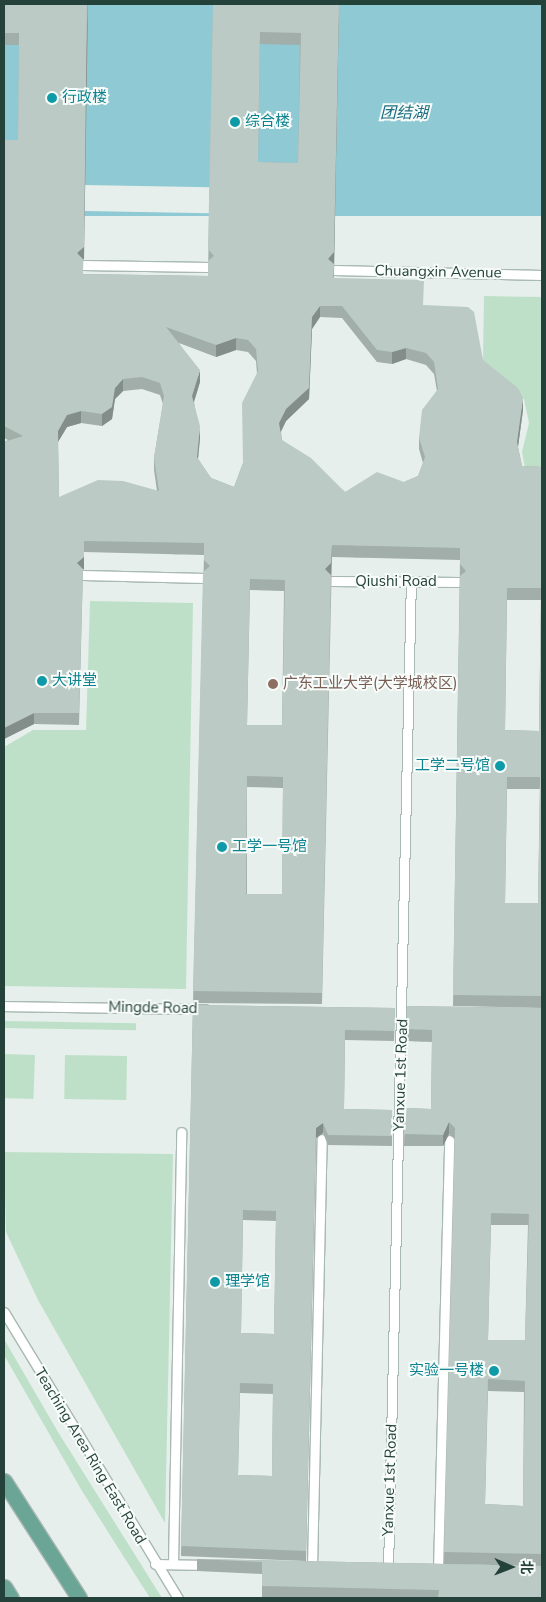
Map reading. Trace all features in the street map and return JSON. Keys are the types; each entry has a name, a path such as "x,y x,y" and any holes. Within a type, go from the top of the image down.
{"main road":[{"path":"4,1481 79,1598"},
{"path":"4,1587 11,1598"}],"lane":[{"path":"84,265 208,267"},
{"name":"Chuangxin Avenue","path":"334,270 542,275"},
{"path":"83,575 204,578"},
{"name":"Qiushi Road","path":"331,581 460,582"},
{"name":"Yanxue 1st Road","path":"388,1569 407,1012 411,582"},
{"name":"Mingde Road","path":"4,1006 214,1009"},
{"path":"385,1012 407,1012"},
{"path":"173,1564 181,1132"},
{"path":"302,1567 317,1567 322,1139"},
{"path":"423,1569 442,1570 449,1140"},
{"name":"Teaching Area Ring East Road","path":"4,1312 155,1564 178,1598"},
{"path":"155,1564 222,1565"}],"green space":[{"path":"484,296 542,297 542,469 525,468 522,452 529,423 524,399 483,360"},
{"path":"90,601 193,603 186,989 4,986 4,747 33,730 86,730"},
{"path":"4,1021 136,1023 136,1030 4,1028"},
{"path":"4,1054 35,1055 33,1099 4,1098"},
{"path":"65,1055 127,1056 126,1100 64,1099"},
{"path":"4,1152 173,1154 165,1523 38,1300 6,1232"},
{"path":"4,1339 58,1432 162,1598 150,1598 82,1491 4,1355"}],"water":[{"name":"团结湖","path":"4,4 542,4 542,216 4,216"}],"pier":[{"path":"85,185 210,187 210,213 85,211"}],"building":[{"path":"4,4 87,4 84,247 77,253 83,259 83,274 208,276 208,261 214,256 208,249 213,4 339,4 334,252 328,259 334,264 333,278 424,280 423,305 468,307 474,312 483,360 518,388 523,398 517,442 522,466 542,467 542,996 453,995 460,576 466,571 460,564 460,548 332,545 331,563 325,569 331,575 322,993 193,991 203,572 210,566 204,560 204,543 84,541 84,557 77,563 83,569 79,713 34,713 4,728 4,442 23,436 4,426 4,140 18,140 19,33 4,33","holes":["260,32 301,33 298,163 258,162","320,306 342,306 377,350 392,352 406,348 426,353 434,362 438,389 422,410 419,438 425,457 418,476 404,482 377,472 345,492 311,458 282,440 279,423 286,409 309,388 312,317","166,327 216,345 236,338 248,340 256,349 258,371 242,403 243,463 234,487 211,478 197,457 200,426 192,396 200,370","142,377 160,383 164,396 154,458 159,491 123,481 98,480 59,497 58,431 67,415 81,411 102,414 112,407 115,388 123,379","250,579 285,580 282,725 247,725","507,588 541,588 539,731 505,730","247,776 283,777 282,894 246,894","507,777 540,777 538,903 505,903"]},
{"name":"理学馆","path":"193,1005 395,1008 394,1031 345,1030 344,1109 392,1110 392,1136 328,1135 323,1123 316,1128 306,1551 181,1546","holes":["243,1210 276,1211 274,1334 241,1333","240,1383 273,1384 272,1476 238,1475"]},
{"name":"实验一号楼","path":"407,1006 542,1008 542,1554 444,1552 455,1128 449,1122 443,1135 404,1134 405,1108 431,1109 432,1030 407,1029","holes":["491,1213 529,1214 525,1340 488,1340","488,1379 525,1381 523,1506 485,1504"]},
{"path":"197,1559 542,1566 542,1598 438,1598 439,1590 262,1586 262,1562"}],"place":[{"name":"行政楼","path":"52,98"},
{"name":"综合楼","path":"235,122"},
{"name":"大讲堂","path":"42,681"},
{"name":"广东工业大学(大学城校区)","path":"273,684"},
{"name":"工学二号馆","path":"500,766"},
{"name":"工学一号馆","path":"222,847"},
{"name":"理学馆","path":"215,1282"},
{"name":"实验一号楼","path":"494,1371"}]}
